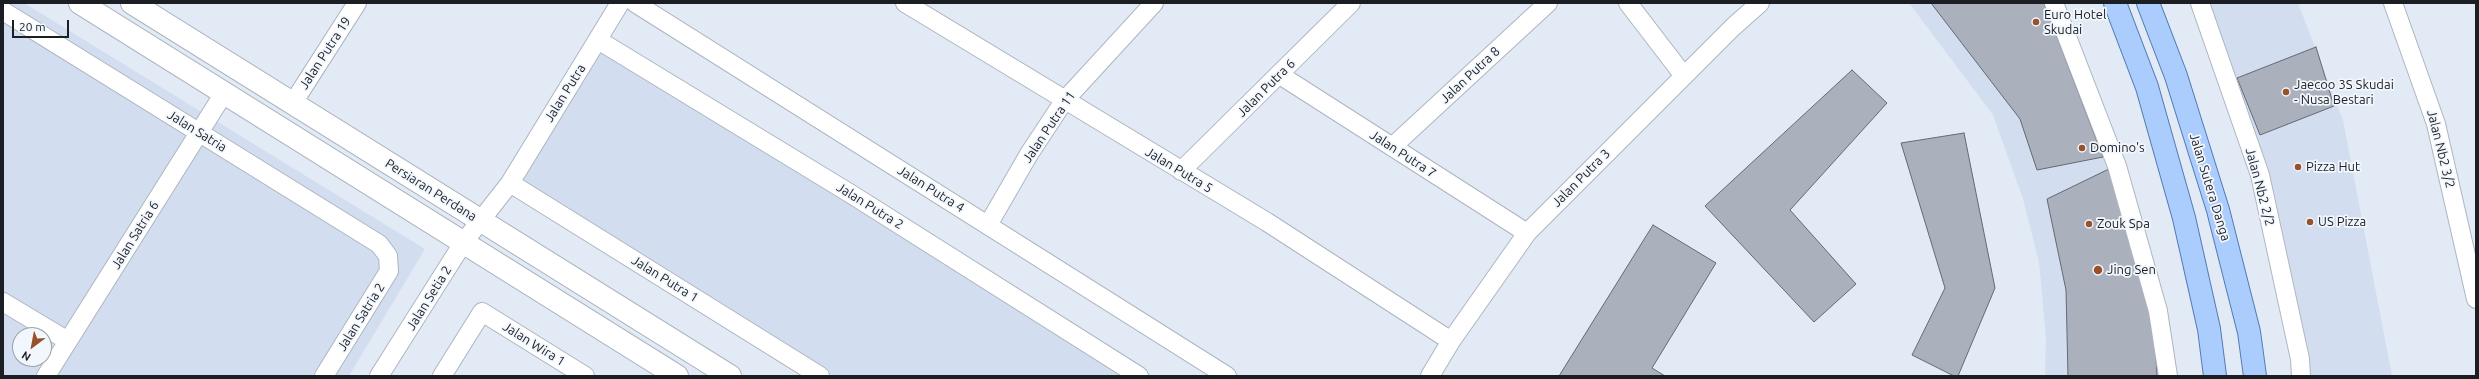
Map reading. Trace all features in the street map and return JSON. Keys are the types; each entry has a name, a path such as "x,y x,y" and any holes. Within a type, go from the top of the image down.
{"main road":[{"path":"80,3 677,376"},
{"name":"Persiaran Perdana","path":"132,3 730,376"},
{"path":"2115,3 2147,87 2184,218 2209,329 2215,376"},
{"name":"Jalan Sutera Danga","path":"2148,3 2176,76 2218,210 2249,332 2255,376"},
{"path":"635,350 644,376"}],"street":[{"name":"Jalan Putra 19","path":"293,104 357,3"},
{"name":"Jalan Putra","path":"481,222 510,183 620,3"},
{"name":"Jalan Putra 4","path":"635,3 1226,376"},
{"name":"Jalan Putra 5","path":"905,3 1064,101 1267,222 1451,341"},
{"name":"Jalan Putra 11","path":"988,225 1029,154 1064,101 1154,3"},
{"name":"Jalan Putra 6","path":"1181,171 1280,75 1350,3"},
{"name":"Jalan Putra 8","path":"1392,147 1548,3"},
{"path":"1628,3 1684,76"},
{"name":"Jalan Putra 3","path":"1430,376 1451,341 1527,233 1684,76 1760,3"},
{"path":"2054,3 2118,166 2158,311 2168,376"},
{"name":"Jalan Nb2 2/2","path":"2200,3 2260,175 2300,359 2301,376"},
{"name":"Jalan Nb2 3/2","path":"2393,3 2436,124 2476,299"},
{"name":"Jalan Satria","path":"3,11 379,244 388,256"},
{"name":"Jalan Putra 2","path":"598,40 851,194 1139,376"},
{"name":"Jalan Putra 7","path":"1280,75 1527,233"},
{"name":"Jalan Satria 6","path":"46,376 224,93"},
{"name":"Jalan Putra 1","path":"510,183 820,376"},
{"name":"Jalan Setia 2","path":"379,376 463,243 481,222"},
{"name":"Jalan Satria 2","path":"324,376 389,271 388,256"},
{"path":"3,302 68,341"},
{"name":"Jalan Wira 1","path":"442,376 482,312 585,376"}],"shaded area":[{"path":"3,3 24,3 425,249 349,376 3,376"},
{"path":"1909,3 2047,3 2108,162 2153,324 2161,376 2045,376 2046,339 2039,262 2023,199 1993,115"},
{"path":"2207,3 2298,3 2343,120 2392,376 2308,376"},
{"path":"596,31 881,205 1153,376 804,376 500,187"}],"building":[{"path":"1931,3 2044,3 2103,157 2037,170 2020,119"},
{"name":"Jaecoo 3S Skudai - Nusa Bestari","path":"2316,47 2334,106 2260,135 2237,78"},
{"path":"1852,70 1887,103 1790,210 1856,284 1814,322 1705,206"},
{"path":"1964,133 1995,288 1958,376 1954,376 1912,355 1945,288 1901,143"},
{"path":"2113,167 2154,323 2157,376 2068,376 2066,290 2047,199"},
{"path":"1653,225 1716,263 1652,368 1665,376 1559,376"}],"place":[{"name":"Euro Hotel Skudai","path":"2036,22"},
{"name":"Jaecoo 3S Skudai - Nusa Bestari","path":"2286,92"},
{"name":"Domino's","path":"2082,148"},
{"name":"Pizza Hut","path":"2298,167"},
{"name":"US Pizza","path":"2310,222"},
{"name":"Zouk Spa","path":"2089,224"},
{"name":"Jing Sen","path":"2098,270"}]}
